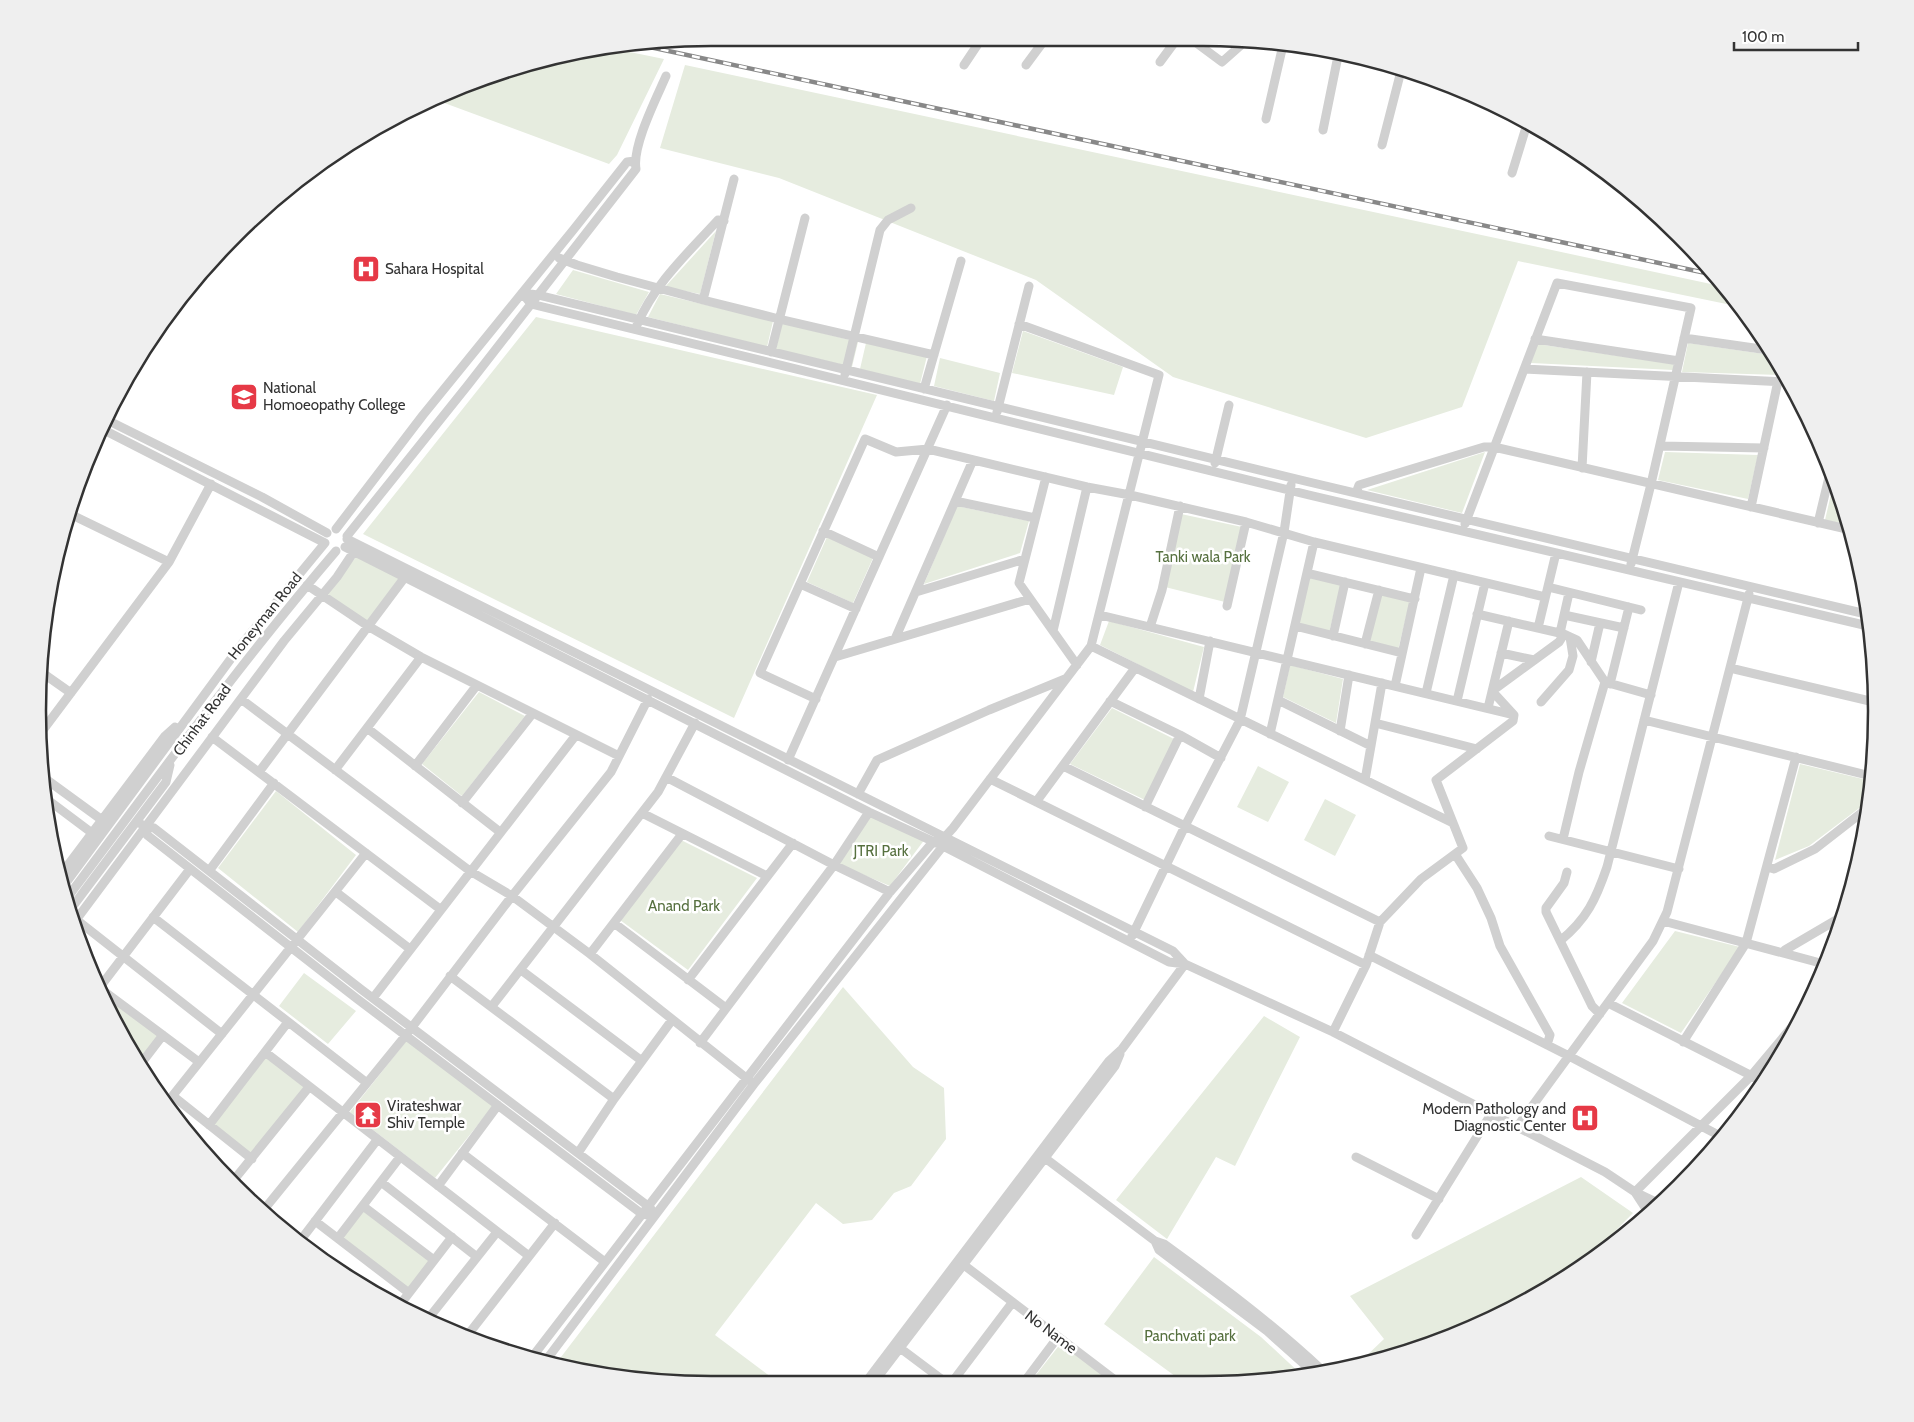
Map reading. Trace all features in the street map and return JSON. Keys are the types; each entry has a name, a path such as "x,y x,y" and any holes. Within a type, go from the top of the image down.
{"street":[{"path":"964,65 977,46"},
{"path":"1026,65 1040,46"},
{"path":"1160,62 1172,46"},
{"path":"1200,46 1222,62 1238,48"},
{"path":"1266,119 1281,51"},
{"path":"1323,130 1337,60"},
{"path":"108,432 325,543 329,549 336,551 346,541 636,169 635,161 646,125 666,76"},
{"path":"1382,145 1400,77"},
{"path":"1512,173 1524,129"},
{"path":"325,543 331,531 627,162 635,161"},
{"path":"703,300 734,179"},
{"path":"844,375 880,230 888,220 911,208"},
{"path":"771,352 805,218"},
{"path":"635,329 657,288 718,220 724,221"},
{"path":"554,254 564,261 657,288 934,355"},
{"path":"924,389 961,261"},
{"path":"1462,531 1557,283 1691,308 1660,446 1629,570"},
{"path":"996,417 1028,286"},
{"path":"522,293 538,295 771,352 947,405 1140,453 1862,625"},
{"path":"522,293 531,304 635,329 844,375 924,389 1860,613"},
{"path":"550,1356 754,1084 943,842 1091,646 1159,375 1019,324"},
{"path":"1684,338 1760,349"},
{"path":"1535,339 1679,361"},
{"path":"1524,369 1780,381"},
{"path":"1582,468 1587,372"},
{"path":"1751,507 1764,448 1783,387"},
{"path":"788,760 947,405"},
{"path":"1213,471 1228,405"},
{"path":"112,423 331,531 343,531 346,541 405,577 869,812 933,842 943,842 1174,951 1185,964"},
{"path":"816,699 760,673 865,439 896,452 928,449 1086,488 1180,506 1284,532 1314,542 1545,597"},
{"path":"1660,446 1764,448"},
{"path":"1356,493 1359,485 1484,447 1842,528"},
{"path":"895,639 973,460"},
{"path":"1046,478 1019,583 1077,665"},
{"path":"1130,942 1165,866 1240,720 1284,532 1293,478"},
{"path":"47,725 169,562 211,484"},
{"path":"1053,631 1086,488"},
{"path":"1818,523 1829,490"},
{"path":"956,501 1035,518"},
{"path":"1150,627 1162,590 1180,506"},
{"path":"76,518 169,562"},
{"path":"1227,606 1246,522"},
{"path":"823,531 879,557"},
{"path":"1270,734 1314,542"},
{"name":"Honeyman Road","path":"68,880 241,644 325,543"},
{"path":"78,913 145,828 212,736 356,548"},
{"path":"356,548 858,794 943,842 1168,962 1185,964 1333,1032 1605,1172 1635,1192 1652,1200"},
{"name":"Chinhat Road","path":"72,893 172,760 307,585 336,551"},
{"path":"1538,628 1556,553"},
{"path":"916,592 1025,559"},
{"path":"1395,686 1422,568"},
{"path":"1307,573 1415,598"},
{"path":"1426,694 1454,575"},
{"path":"259,772 405,577"},
{"path":"1332,636 1345,582"},
{"path":"1560,941 1577,927 1596,898 1611,852 1679,582"},
{"path":"1457,701 1485,583"},
{"path":"800,584 856,609"},
{"path":"307,585 368,626 421,657 620,756"},
{"path":"1517,1127 1653,941 1667,912 1751,587"},
{"path":"1548,588 1641,610"},
{"path":"1366,644 1379,590"},
{"path":"1541,702 1569,670 1573,656 1565,635 1564,615 1569,593"},
{"path":"835,657 1030,599"},
{"path":"1563,839 1579,772 1629,607"},
{"path":"1478,614 1565,635 1577,640 1607,683 1650,695"},
{"path":"1100,615 1514,715"},
{"path":"1564,615 1624,628"},
{"path":"1488,708 1509,621"},
{"path":"1591,662 1600,623"},
{"path":"1295,626 1402,653"},
{"path":"1492,691 1559,642 1565,635"},
{"path":"1199,699 1210,641"},
{"path":"1091,646 1453,822"},
{"path":"1501,653 1534,660"},
{"path":"336,770 421,657"},
{"path":"1036,802 1135,668"},
{"path":"1730,668 1868,700"},
{"path":"1340,730 1348,675"},
{"path":"48,677 71,693"},
{"path":"858,794 877,760 989,710 1065,679"},
{"path":"1365,780 1382,683"},
{"path":"415,766 477,685"},
{"path":"1492,691 1514,715"},
{"path":"241,698 470,871 512,896 590,954 754,1084"},
{"path":"267,1206 406,1035 512,896 611,772 648,699"},
{"path":"1278,700 1371,746"},
{"path":"1110,701 1180,735 1221,758"},
{"path":"462,802 533,713"},
{"path":"1333,1032 1366,965 1380,922 1421,879 1463,848 1436,780 1513,721 1514,715"},
{"path":"66,868 165,736 188,716"},
{"path":"1644,720 1864,774"},
{"path":"492,1006 658,792 695,723"},
{"path":"1375,723 1477,748"},
{"path":"367,728 500,832"},
{"path":"373,998 576,735"},
{"path":"1145,806 1180,735"},
{"path":"212,736 440,909"},
{"path":"1683,1042 1746,943 1796,757"},
{"path":"75,903 166,782 172,760"},
{"path":"1063,766 1380,922"},
{"path":"666,777 834,865 890,892"},
{"path":"166,782 181,779"},
{"path":"990,779 1366,965"},
{"path":"51,783 102,820"},
{"path":"209,871 274,783"},
{"path":"53,804 92,833"},
{"path":"700,1043 834,865 869,812"},
{"path":"642,813 767,876"},
{"path":"1767,867 1774,869 1815,849 1859,815"},
{"path":"137,821 145,828 147,836 454,1072 642,1214 655,1216"},
{"path":"145,828 154,828 297,940 648,1206 655,1216"},
{"path":"590,954 682,834"},
{"path":"1549,836 1679,869"},
{"path":"536,1352 890,892 933,842"},
{"path":"688,980 793,843"},
{"path":"252,1159 173,1096 366,853"},
{"path":"1455,854 1477,888 1491,918 1500,946 1550,1035 1547,1045"},
{"path":"105,982 190,869"},
{"path":"1567,872 1564,883 1546,909 1592,1006 1600,1014"},
{"path":"336,892 410,949"},
{"path":"153,917 367,1083"},
{"path":"1663,921 1818,963"},
{"path":"1784,953 1785,950 1833,922"},
{"path":"614,923 726,1008"},
{"path":"83,927 123,956 222,1034"},
{"path":"1369,955 1569,1056 1716,1134"},
{"path":"871,1376 897,1346 1042,1156 1110,1061 1122,1050 1185,964"},
{"path":"521,970 642,1061"},
{"path":"450,976 614,1099"},
{"path":"111,996 200,1062"},
{"path":"1608,1002 1757,1079"},
{"path":"578,1154 614,1099 672,1020"},
{"path":"209,1125 288,1022"},
{"path":"145,1059 162,1035"},
{"path":"1635,1192 1751,1076 1780,1041"},
{"path":"265,1052 529,1256"},
{"path":"448,1053 454,1072"},
{"path":"237,1177 309,1087"},
{"path":"438,1186 498,1105"},
{"path":"1416,1236 1490,1114"},
{"path":"304,1236 377,1140"},
{"path":"462,1153 605,1262"},
{"path":"1042,1156 1155,1241 1164,1244 1238,1298 1269,1322 1317,1366"},
{"path":"338,1238 400,1157"},
{"path":"1356,1157 1439,1199"},
{"path":"381,1182 477,1257"},
{"path":"1635,1192 1645,1207"},
{"path":"363,1206 434,1260"},
{"path":"315,1221 410,1292"},
{"path":"471,1330 554,1224"},
{"path":"432,1314 497,1232"},
{"path":"404,1300 452,1237"},
{"path":"1155,1241 1159,1250 1268,1331 1308,1367"},
{"name":"No Name","path":"960,1263 1109,1376"},
{"name":"No Name","path":"958,1376 1012,1303"},
{"path":"1028,1376 1058,1337"},
{"path":"897,1346 937,1376"},
{"path":"878,1376 897,1346"}],"green space":[{"path":"628,52 664,59 617,155 609,164 444,103 497,82 581,59"},
{"path":"685,65 1712,284 1729,304 1518,261 1462,407 1366,438 1173,377 1036,280 779,178 660,148"},
{"path":"716,231 700,294 665,287"},
{"path":"573,270 649,292 636,315 556,294"},
{"path":"660,294 773,321 767,347 648,317"},
{"path":"536,317 877,395 734,718 363,534"},
{"path":"782,323 858,342 852,367 776,349"},
{"path":"1023,331 1123,367 1114,395 1012,373"},
{"path":"866,343 927,356 920,384 860,369"},
{"path":"1688,343 1763,354 1776,375 1682,372"},
{"path":"1537,344 1674,364 1673,370 1531,363"},
{"path":"940,358 1000,373 994,401 934,386"},
{"path":"1485,452 1462,513 1367,490"},
{"path":"1665,452 1758,455 1748,499 1658,480"},
{"path":"1831,494 1840,523 1825,520"},
{"path":"957,506 1029,521 1020,553 924,584"},
{"name":"Tanki wala Park","path":"1181,514 1242,527 1225,602 1165,587"},
{"path":"827,537 873,558 853,603 807,582"},
{"path":"357,556 400,577 367,622 326,593"},
{"path":"1309,577 1341,584 1329,633 1297,625"},
{"path":"1380,594 1410,601 1398,650 1368,642"},
{"path":"1109,621 1204,647 1193,692 1100,645"},
{"path":"1290,665 1343,679 1336,723 1283,697"},
{"path":"479,692 525,716 462,796 422,764"},
{"path":"1112,708 1174,739 1145,800 1070,764"},
{"path":"1800,764 1864,779 1861,807 1809,846 1775,860"},
{"path":"1258,766 1289,782 1268,822 1237,807"},
{"path":"276,791 356,855 298,932 218,868"},
{"path":"1325,799 1356,815 1335,856 1304,840"},
{"name":"JTRI Park","path":"874,812 925,839 890,886 838,864"},
{"name":"Anand Park","path":"681,840 757,878 688,970 620,920"},
{"path":"1675,931 1740,947 1681,1033 1622,1003"},
{"path":"304,973 356,1011 328,1044 279,1006"},
{"path":"843,987 913,1067 944,1088 946,1139 911,1186 894,1193 872,1220 843,1224 816,1203 715,1335 770,1376 668,1374 624,1370 560,1358"},
{"path":"113,1001 159,1036 143,1056"},
{"path":"1264,1016 1300,1037 1235,1166 1216,1157 1167,1239 1116,1200"},
{"path":"407,1040 493,1106 435,1178 350,1112"},
{"path":"266,1055 305,1087 251,1154 213,1124"},
{"path":"1581,1177 1633,1213 1608,1238 1572,1264 1535,1287 1457,1325 1375,1353 1367,1355 1384,1339 1350,1296"},
{"path":"363,1208 431,1260 409,1290 341,1237"},
{"name":"Panchvati park","path":"1154,1257 1261,1337 1296,1369 1246,1374 1175,1376 1104,1324"},
{"path":"1061,1343 1104,1376 1035,1376"}],"railway":[{"path":"658,49 1702,272"}],"place":[{"name":"Sahara Hospital","path":"366,269"},
{"name":"National Homoeopathy College","path":"244,397"},
{"name":"Virateshwar Shiv Temple","path":"368,1115"},
{"name":"Modern Pathology and Diagnostic Center","path":"1585,1118"}]}
